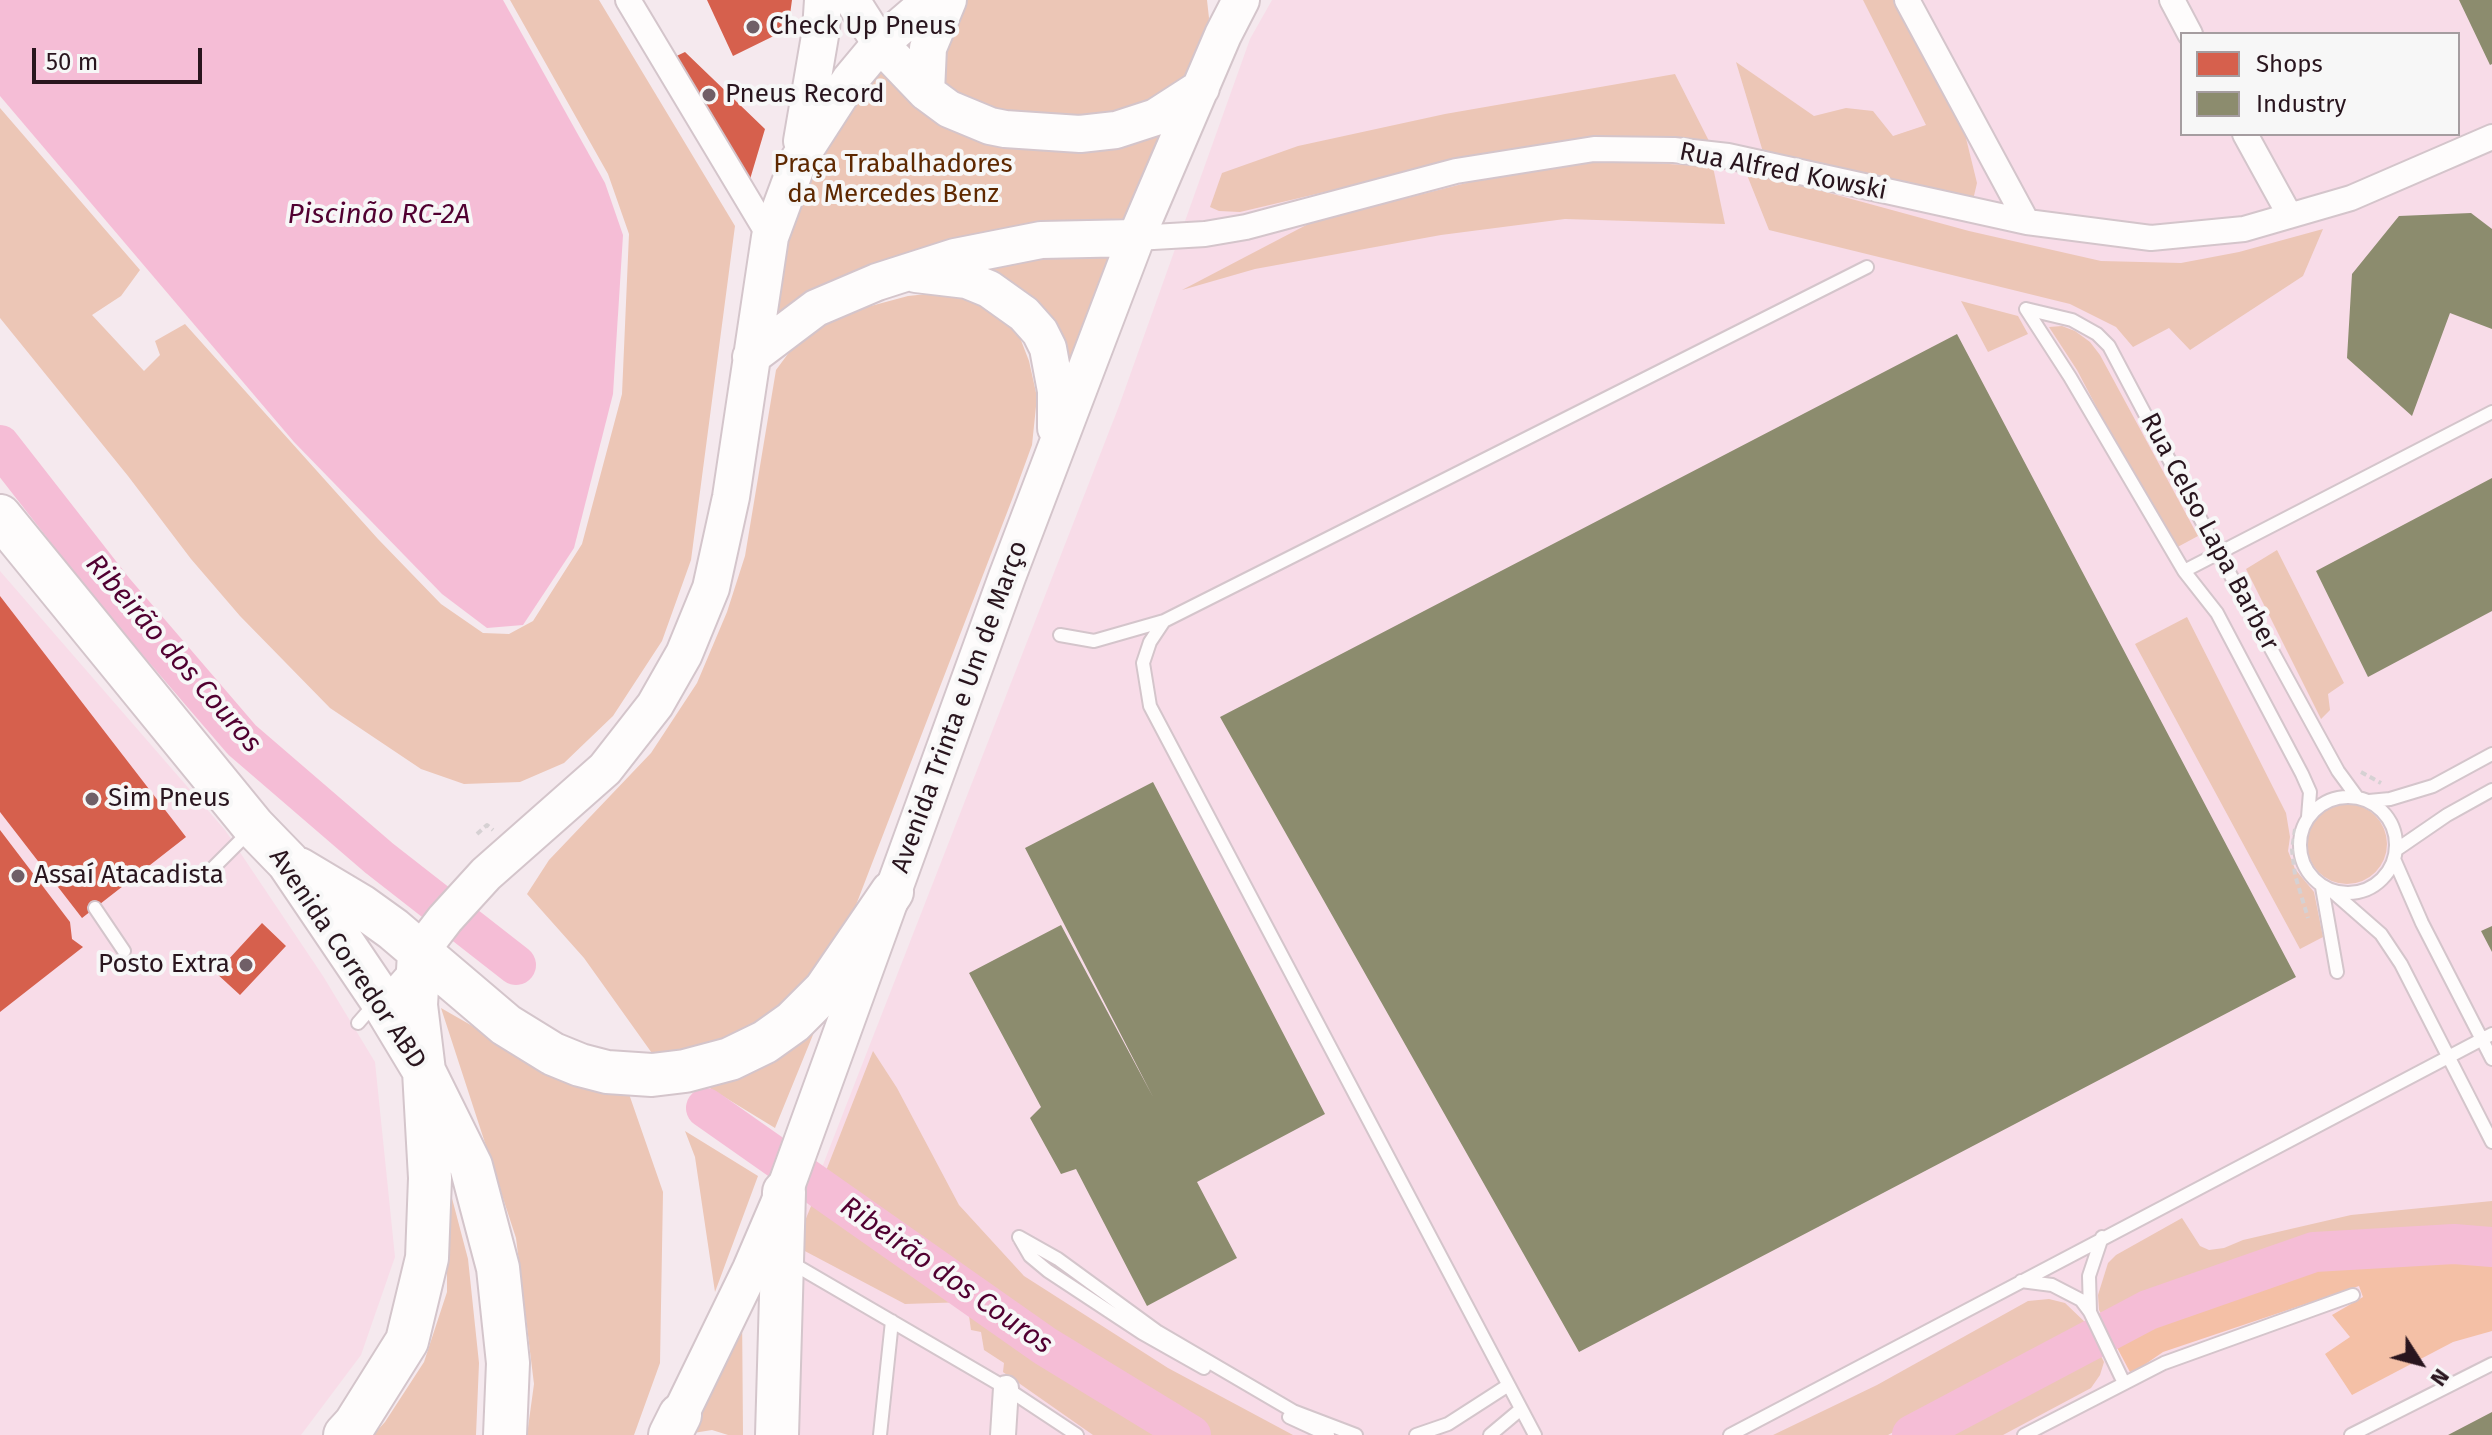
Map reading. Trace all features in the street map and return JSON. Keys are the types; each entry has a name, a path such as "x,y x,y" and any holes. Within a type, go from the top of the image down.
{"highway":[{"name":"Avenida Corredor ABD","path":"0,516 254,827 288,862 369,1011 424,1071 471,1166 498,1268 508,1363 505,1435"},
{"path":"288,862 393,929 425,945 506,1025 553,1054 607,1072 652,1075 685,1071 730,1059 765,1042 793,1022 825,990 892,892"},
{"path":"345,1435 407,1341 427,1258 430,1178 424,1071 416,1005 425,945"},
{"path":"777,1435 780,1256 785,1186"}],"main road":[{"path":"799,159 821,30 823,0"},
{"path":"425,945 469,892 605,769 655,705 684,654 711,588 731,497 770,237 799,159 828,110 880,44 931,0"},
{"path":"926,92 928,48 948,0"},
{"path":"1219,0 1223,35"},
{"name":"Avenida Trinta e Um de Março","path":"675,1425 751,1269 785,1186 1056,447 1136,238 1241,0"},
{"path":"880,44 926,92 949,109 990,126 1040,133 1080,134 1136,125 1156,117 1201,88"},
{"path":"751,357 816,308 844,294 955,257 998,246 1041,240 1136,238"},
{"path":"906,273 967,280 989,289 1024,314 1040,332 1053,368 1056,447"}],"street":[{"path":"628,0 770,237"},
{"path":"852,0 880,44"},
{"path":"1907,0 2027,222"},
{"path":"2172,0 2189,32"},
{"path":"2246,136 2289,214"},
{"name":"Rua Alfred Kowski","path":"1136,238 1205,234 1246,227 1456,171 1594,149 1674,150 1728,156 2027,222 2151,238 2244,229 2351,198 2492,137"},
{"path":"1003,1435 1006,1388"}],"lane":[{"path":"1060,635 1094,641 1164,621 1867,267"},
{"name":"Rua Celso Lapa Barber","path":"2184,571 2070,377 2026,309 2072,320 2097,334 2109,346 2338,771 2363,799"},
{"path":"2492,412 2184,571 2217,613 2310,792 2308,817 2299,845 2305,869 2381,934 2401,964 2492,1142"},
{"path":"1164,621 1150,642 1143,663 1150,706 1535,1435"},
{"path":"2308,817 2322,804 2339,797 2390,799 2433,786 2492,754"},
{"path":"2328,889 2348,894 2363,891 2387,873 2395,854 2447,815 2492,790"},
{"path":"2363,799 2381,810 2390,821 2395,835 2395,854 2422,923 2486,1036 2492,1059"},
{"path":"208,873 254,827"},
{"path":"2328,889 2337,972"},
{"path":"95,908 124,951"},
{"path":"369,1011 425,945"},
{"path":"1730,1435 2486,1036"},
{"path":"1328,1435 1302,1424 1107,1311 1030,1256 1019,1237 1058,1259 1158,1332 1293,1411 1356,1435"},
{"path":"2090,1312 2089,1276 2102,1237"},
{"path":"780,1256 1006,1388 1077,1435"},
{"path":"2021,1281 2052,1285 2081,1300 2090,1312 2124,1383"},
{"path":"2024,1435 2164,1363 2353,1295"},
{"path":"880,1435 892,1321"},
{"path":"2351,1435 2492,1364"},
{"path":"1416,1435 1448,1424 1507,1386"},
{"path":"1490,1435 1521,1409"}],"path":[{"path":"2354,762 2360,771 2380,783 2404,780 2412,792"},
{"path":"2295,824 2292,850 2305,911 2313,930 2332,939"},
{"path":"477,834 487,825 498,835"}],"shaded area":[{"path":"1272,0 2492,0 2492,1435 794,1435 796,1234 1119,406 1250,39"},
{"name":"Assaí Atacadista","path":"0,571 225,830 323,976 375,1062 395,1257 361,1355 301,1435 0,1435"},
{"path":"2449,1252 2492,1256 2492,1331 2453,1342 2352,1395 2325,1354 2350,1337 2332,1315 2363,1297 2359,1286 2163,1352 2131,1374 2112,1338 2152,1318 2314,1260"}],"green space":[{"path":"510,0 599,0 735,226 691,560 662,641 613,716 564,763 520,782 464,784 421,769 330,708 240,616 191,559 0,318 0,108 140,270 121,296 92,315 144,371 160,355 155,341 185,324 378,539 441,604 483,633 509,634 533,621 582,544 622,394 629,234 608,174"},
{"name":"Praça Trabalhadores da Mercedes Benz","path":"959,0 1207,0 1207,40 1190,76 1145,113 1025,121 942,91 937,48"},
{"path":"1863,0 1897,0 1963,126 1977,183 1973,200 1763,152 1736,62 1814,116 1846,108 1873,111 1893,136 1926,125"},
{"name":"Praça Trabalhadores da Mercedes Benz","path":"880,58 987,137 1186,107 1130,233 1048,233 763,333 801,187"},
{"path":"1675,74 1711,145 1456,161 1240,212 1219,211 1210,207 1222,173 1298,146 1445,114"},
{"path":"1596,159 1713,167 1725,224 1565,219 1441,235 1255,269 1182,290 1312,222 1486,178"},
{"path":"1745,170 1969,231 2101,261 2181,263 2239,252 2323,229 2303,276 2190,350 2169,328 2133,347 2116,327 2070,304 1769,230"},
{"name":"Praça Trabalhadores da Mercedes Benz","path":"1123,245 1065,406 1060,371 957,261"},
{"path":"946,292 971,294 1017,330 1029,361 1037,397 1032,445 1013,497 851,918 777,1022 659,1063 584,958 527,894 549,860 651,753 697,683 727,612 745,556 776,370 796,343 814,327 841,314 908,296"},
{"path":"1961,301 2018,316 2028,334 1988,352"},
{"path":"2062,326 2090,342 2100,355 2198,536 2172,550 2077,370 2049,327"},
{"path":"2277,550 2344,683 2328,694 2330,710 2321,719 2246,569"},
{"path":"2187,617 2286,813 2290,837 2288,851 2295,869 2314,892 2323,937 2300,949 2135,644"},
{"path":"2347,804 2362,807 2375,816 2384,829 2387,844 2384,859 2375,872 2362,881 2347,884 2332,881 2319,872 2310,859 2307,844 2310,829 2319,816 2332,807"},
{"path":"441,1008 551,1071 629,1094 663,1192 660,1363 634,1435 527,1435 534,1384 516,1238"},
{"path":"819,1020 775,1128 703,1084"},
{"path":"873,1051 897,1088 959,1205 1024,1276 1168,1368 1293,1435 1209,1435 1046,1333 822,1181"},
{"path":"685,1131 758,1176 715,1292 695,1157"},
{"path":"443,1164 468,1259 479,1363 476,1435 373,1435 424,1362 447,1292"},
{"path":"816,1194 1037,1347 1182,1435 1093,1435 1003,1372 1004,1363 984,1350 981,1332 971,1330 967,1302 905,1304 801,1249 800,1233"},
{"path":"2492,1201 2492,1233 2444,1232 2311,1240 2147,1295 2105,1321 2099,1310 2098,1295 2108,1263 2116,1255 2182,1218 2200,1246 2209,1250 2351,1215"},
{"path":"2049,1299 2065,1303 2088,1325 1888,1435 1773,1435 1877,1385 2028,1301"},
{"path":"742,1308 743,1435 712,1430 687,1434"},
{"path":"2096,1346 2104,1362 2091,1388 2003,1435 1932,1435"}],"water":[{"name":"Piscinão RC-2A","path":"0,0 503,0 605,183 623,235 613,394 574,548 523,625 487,628 442,594 294,442 0,96"}],"building: Shops":[{"name":"Check Up Pneus","path":"707,0 792,0 788,29 733,56"},
{"name":"Pneus Record","path":"685,52 765,129 748,186 668,60"},
{"path":"0,596 186,837 82,918 0,812"},
{"name":"Assaí Atacadista","path":"0,830 70,922 72,939 83,947 0,1012"},
{"name":"Posto Extra","path":"262,923 286,946 240,995 216,973"}],"building: Industry":[{"path":"2459,0 2492,0 2490,65"},
{"path":"2471,213 2492,229 2492,329 2450,313 2412,416 2347,358 2352,274 2399,216"},
{"path":"1957,334 2296,977 1579,1352 1220,717"},
{"path":"2492,478 2492,611 2368,677 2316,571"},
{"path":"1153,782 1325,1114 1197,1182 1237,1258 1147,1306 1076,1169 1061,1174 1030,1118 1041,1107 969,973 1061,925 1153,1097 1025,848"},
{"path":"2492,926 2492,952 2481,931"},
{"path":"2492,1412 2492,1435 2448,1435"}],"waterway":[{"name":"Ribeirão dos Couros","path":"0,445 114,591 242,740 379,858 516,965"},
{"name":"Ribeirão dos Couros","path":"706,1108 1045,1346 1191,1435"},
{"name":"Ribeirão dos Couros","path":"1912,1435 2148,1310 2314,1252 2454,1244 2492,1247"}],"place":[{"name":"Check Up Pneus","path":"753,27"},
{"name":"Pneus Record","path":"709,95"},
{"name":"Sim Pneus","path":"92,799"},
{"name":"Assaí Atacadista","path":"18,876"},
{"name":"Posto Extra","path":"246,965"}]}
